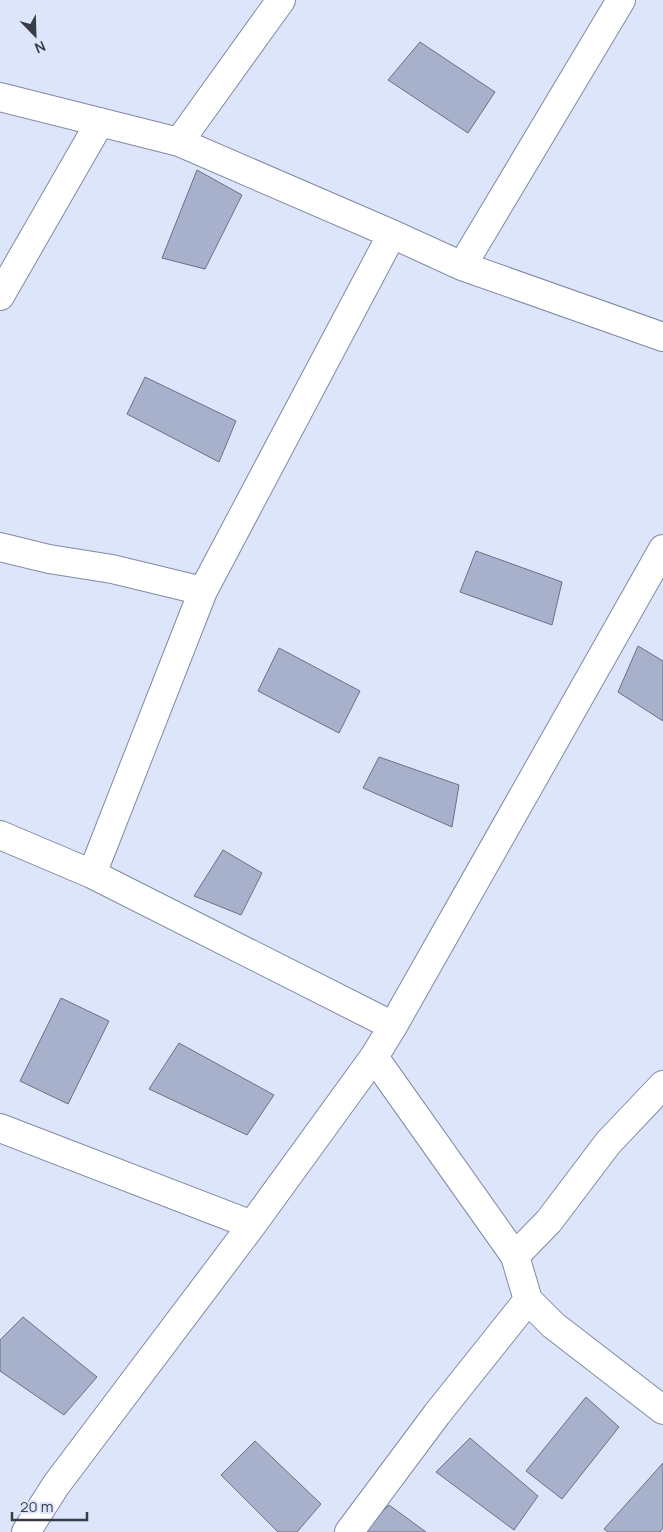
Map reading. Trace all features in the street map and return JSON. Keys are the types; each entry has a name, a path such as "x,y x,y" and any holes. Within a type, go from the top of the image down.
{"street":[{"path":"178,142 281,0"},
{"path":"462,266 622,0"},
{"path":"0,97 178,142 462,266 663,338"},
{"path":"0,296 100,122"},
{"path":"92,874 203,592 392,234"},
{"path":"0,547 49,559 112,569 203,592"},
{"path":"26,1532 56,1485 252,1225 374,1057 663,550"},
{"path":"0,835 92,874 392,1026"},
{"path":"374,1057 515,1256 528,1300 553,1325 663,1410"},
{"path":"515,1256 549,1221 608,1143 663,1085"},
{"path":"3,1134 252,1225"},
{"path":"349,1532 528,1300"}],"building":[{"path":"420,42 495,92 468,133 388,80"},
{"path":"197,170 242,195 205,269 162,258"},
{"path":"145,377 236,421 219,462 127,414"},
{"path":"476,551 562,582 552,625 460,592"},
{"path":"638,646 663,661 663,721 618,692"},
{"path":"279,648 360,691 339,733 258,691"},
{"path":"379,757 459,785 452,827 363,788"},
{"path":"223,850 262,873 241,915 194,896"},
{"path":"61,998 109,1021 68,1104 20,1081"},
{"path":"179,1043 274,1095 247,1135 149,1089"},
{"path":"23,1317 97,1377 64,1415 0,1371 0,1340"},
{"path":"586,1397 619,1427 562,1499 526,1471"},
{"path":"470,1438 538,1496 514,1530 436,1472"},
{"path":"255,1441 321,1504 297,1532 278,1532 221,1475"},
{"path":"663,1463 663,1528 660,1532 608,1532 604,1529"},
{"path":"389,1505 426,1532 362,1532"}]}
